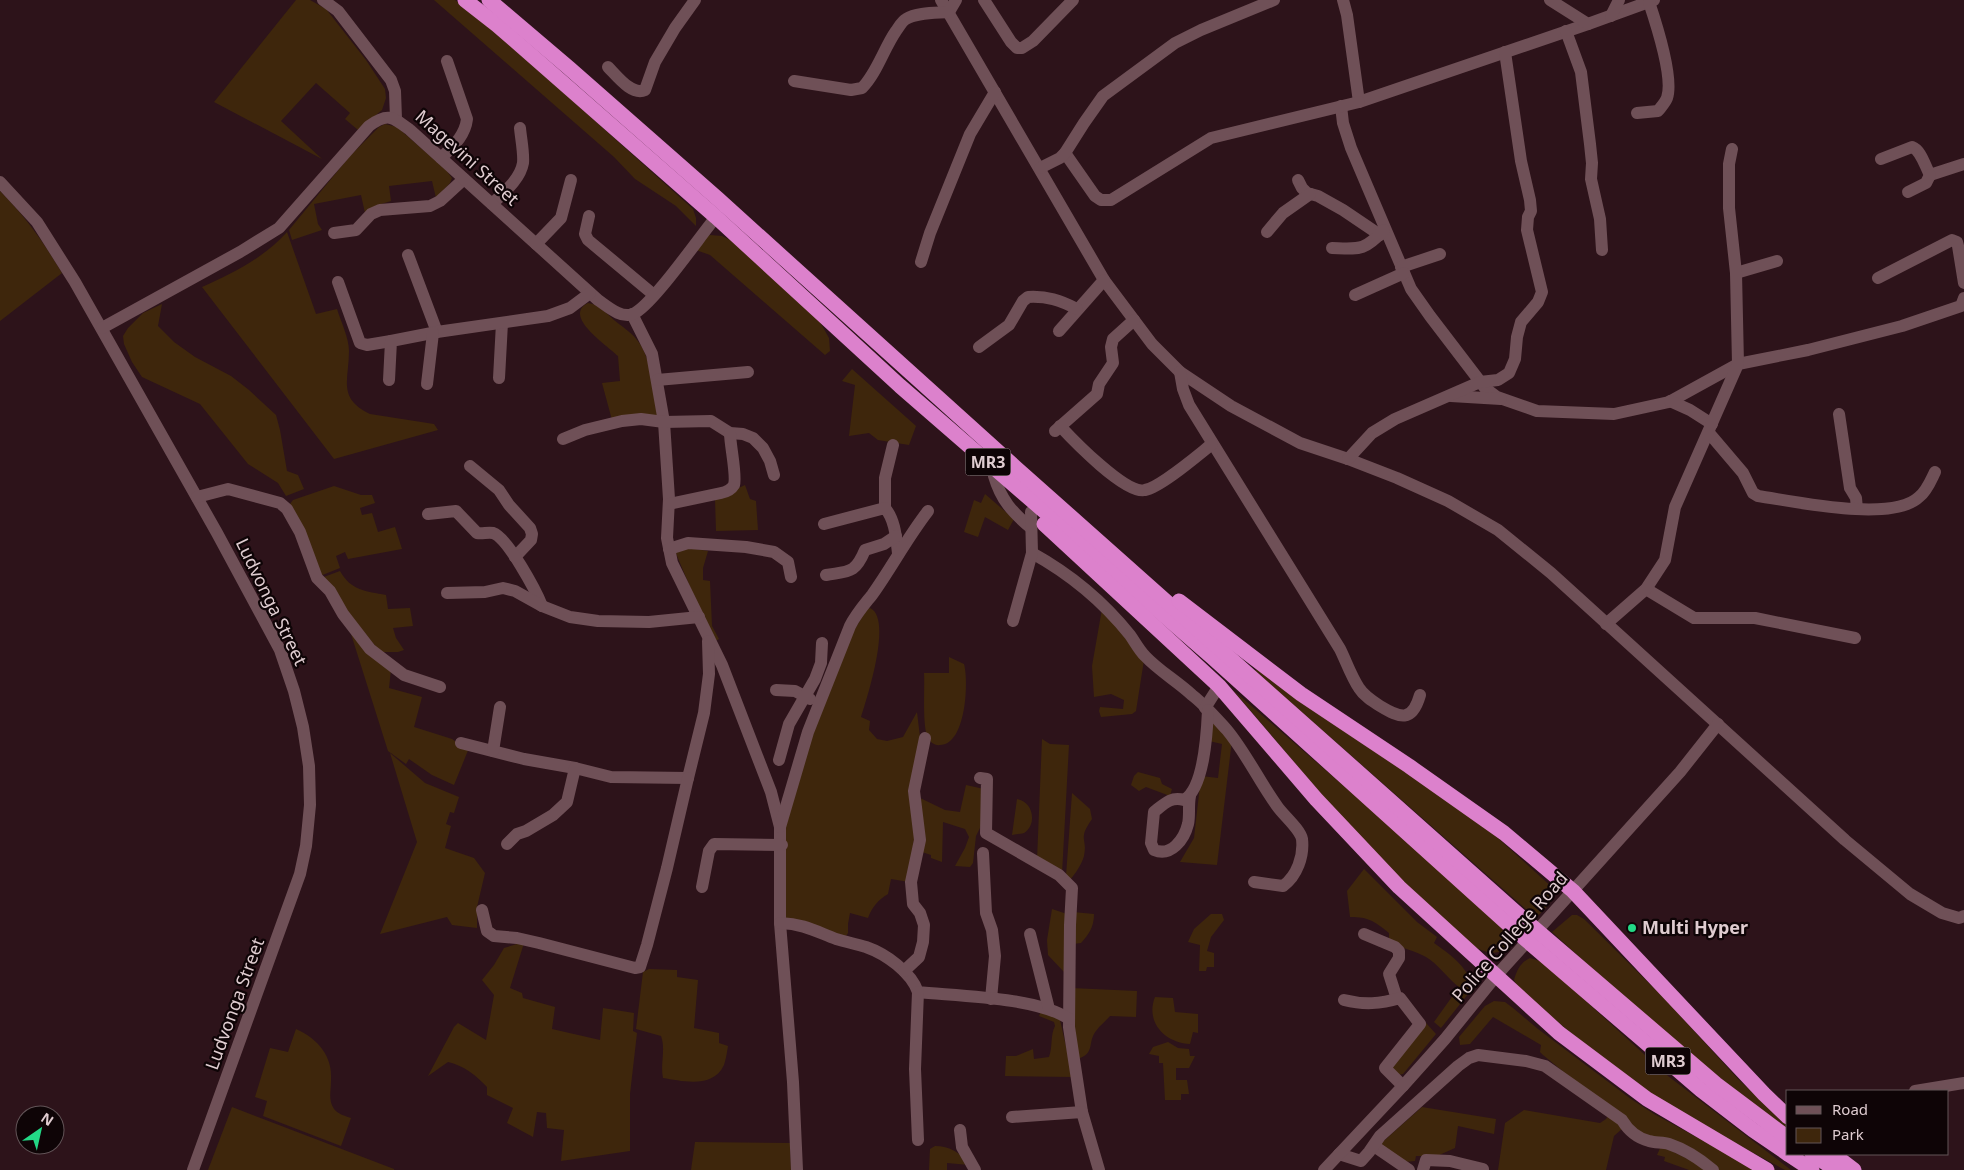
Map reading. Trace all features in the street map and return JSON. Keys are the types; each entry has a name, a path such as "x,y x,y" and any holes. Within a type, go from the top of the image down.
{"highway":[{"name":"MR3","path":"465,0 498,25 716,217 900,386 1514,921 1716,1084 1786,1136"},
{"name":"MR3","path":"489,0 718,199 1514,921"},
{"path":"900,386 1107,584 1219,686 1360,848 1399,888 1558,1033 1648,1099 1766,1170"},
{"path":"1014,467 1198,616 1301,694 1409,766 1504,833 1573,892 1786,1114"},
{"name":"MR3","path":"1558,957 1701,1090 1786,1153"},
{"name":"MR3","path":"1790,1155 1812,1170"},
{"path":"1814,1155 1836,1170"},
{"path":"1834,1155 1854,1170"}],"street":[{"path":"323,0 338,12 391,80 395,91 396,119"},
{"path":"608,67 634,90 639,92 645,90 655,62 675,28 695,0"},
{"path":"942,0 1104,280 1152,344 1180,372 1264,426 1300,443 1348,459 1448,501 1498,530 1551,573 1845,840 1910,894 1942,913 1959,918 1964,916"},
{"path":"948,12 956,0"},
{"path":"984,0 1016,48 1022,48 1033,41 1073,0"},
{"path":"1040,168 1060,158 1065,153 1103,96 1175,43 1201,30 1274,0"},
{"path":"1343,0 1347,15 1359,102"},
{"path":"1550,0 1588,24"},
{"path":"1611,16 1619,0"},
{"path":"1065,153 1095,196 1101,200 1111,200 1211,138 1359,102 1651,1 1661,42 1668,85 1667,98 1658,111 1638,113"},
{"path":"794,81 851,90 862,88 877,66 886,46 904,20 928,13 948,12"},
{"path":"1566,31 1581,72 1591,154 1591,179 1600,219 1602,250"},
{"path":"1348,459 1372,433 1388,424 1480,382 1498,380 1509,373 1514,359 1516,337 1521,322 1538,302 1542,292 1527,230 1531,208 1521,161 1505,52"},
{"path":"441,158 462,136 466,128 467,119 448,61"},
{"path":"921,262 930,233 970,134 995,92"},
{"path":"1341,106 1343,123 1351,148 1383,231 1411,289 1480,382 1497,397 1537,411 1614,414 1670,402 1738,364 1827,345 1902,326 1963,305"},
{"name":"Magevini Street","path":"102,328 240,252 279,228 368,126 378,118 389,116 396,119 441,158 590,293 613,310 624,314 632,314"},
{"path":"492,204 514,182 523,163 520,128"},
{"path":"1881,159 1914,147 1930,175"},
{"path":"1606,624 1646,589 1665,560 1675,507 1738,364 1736,273 1729,208 1729,164 1732,149"},
{"path":"1908,192 1926,183 1930,175 1964,164"},
{"path":"334,233 356,230 371,214 380,210 430,206 440,201 464,179"},
{"path":"536,244 561,218 570,180"},
{"path":"1298,180 1302,188 1310,194 1318,196 1383,231"},
{"name":"Ludvonga Street","path":"0,182 37,222 75,282 197,497 280,650 304,727 309,766 310,805 306,846 300,874 193,1170"},
{"path":"1267,232 1284,213 1310,194"},
{"path":"588,216 585,234 588,240 654,295"},
{"path":"716,217 654,295 632,314 652,354 664,422 669,504 667,538 672,563 722,665 771,792 780,827 782,845 780,923 797,1170"},
{"path":"1332,248 1359,249 1371,244 1383,231"},
{"path":"1878,278 1952,240 1957,242 1964,283"},
{"path":"1355,295 1402,270 1440,254"},
{"path":"408,255 435,332 427,384"},
{"path":"1736,273 1777,261"},
{"path":"1059,331 1104,280"},
{"path":"338,282 360,343 367,345 435,332 548,316 570,308 590,293"},
{"path":"979,347 1010,325 1023,301 1028,297 1057,299 1077,309"},
{"path":"1134,320 1113,339 1111,347 1113,363 1099,384 1097,394 1057,429 1102,467 1134,489 1143,491 1152,488 1212,444"},
{"path":"499,378 502,323"},
{"path":"388,380 391,341"},
{"path":"657,380 748,372"},
{"path":"1180,372 1183,389 1189,405 1340,649 1359,688 1368,698 1391,713 1401,716 1409,715 1414,710 1420,695"},
{"path":"1448,396 1503,400"},
{"path":"1670,402 1690,410 1711,428 1743,472 1752,493 1758,496 1837,508 1884,508 1908,505 1919,498 1935,472"},
{"path":"1839,414 1850,488 1856,498 1858,509"},
{"path":"563,439 584,430 622,421 641,419 664,422 711,421 730,433 743,434 753,438 763,448 770,461 774,475"},
{"path":"669,504 729,491 733,486 735,478 730,447 730,433"},
{"path":"894,445 885,478 885,508 890,514 898,553"},
{"path":"470,466 499,490 530,528 532,534 530,540 515,557"},
{"path":"994,476 998,492 1005,502 1031,528"},
{"path":"197,497 228,489 280,503 287,509 300,532 317,578 330,591 343,614 370,650 404,675 440,687"},
{"path":"824,524 885,508"},
{"path":"428,514 456,511 477,533 490,533 498,536 528,576 542,606"},
{"path":"780,827 808,732 856,613 872,594 910,533 928,511"},
{"path":"1013,621 1032,552 1031,512"},
{"path":"826,575 848,572 856,568 865,550 884,544 896,536"},
{"path":"669,549 688,543 764,549 781,555 788,562 791,578"},
{"path":"1032,552 1061,569 1086,588 1130,635 1144,655 1160,670 1193,695 1242,749 1278,808 1297,829 1302,838 1298,870 1290,881 1284,886 1254,882"},
{"path":"447,593 485,592 503,588 515,591 542,606 570,617 598,621 649,622 699,617"},
{"path":"1646,589 1694,618 1755,618 1855,638"},
{"path":"482,910 487,931 494,936 521,938 635,968 640,967 663,885 704,713 709,674 708,638"},
{"path":"779,760 790,724 815,679 821,663 822,643"},
{"path":"1190,796 1184,800 1176,798 1170,800 1154,812 1152,843 1154,850 1160,853 1169,850 1177,845 1184,836 1188,825 1190,796 1196,782 1207,735 1206,709 1219,686"},
{"path":"776,690 795,691 804,697 820,701"},
{"path":"493,751 500,707"},
{"name":"Police College Road","path":"1324,1170 1445,1039 1496,976 1680,772 1718,724"},
{"path":"904,971 919,957 923,942 924,926 914,904 911,882 920,840 914,791 925,738"},
{"path":"461,743 524,759 575,768 611,777 688,778"},
{"path":"507,844 517,834 526,831 553,815 567,802 575,768"},
{"path":"980,778 987,779 986,833 1059,874 1072,888 1069,1019 1082,1112 1099,1170"},
{"path":"702,887 709,851 714,844 782,845"},
{"path":"983,853 986,913 992,930 995,956 992,999"},
{"path":"780,923 798,924 836,939 868,948 904,971 914,982 918,992 915,1069 918,1140"},
{"path":"1030,934 1049,1009"},
{"path":"1364,934 1395,947 1399,951 1399,958 1389,974 1397,999"},
{"path":"918,992 992,999 1049,1009 1069,1019"},
{"path":"1344,1000 1360,1004 1379,1003 1400,998 1420,1024 1385,1068 1403,1086"},
{"path":"1339,1154 1360,1161 1374,1146 1380,1136 1458,1066 1468,1058 1478,1055 1526,1061 1545,1066 1622,1120 1627,1128 1638,1136 1649,1141 1669,1144 1703,1162 1713,1170"},
{"path":"1921,1090 1964,1083"},
{"path":"1012,1117 1082,1112"},
{"path":"960,1130 962,1147 975,1170"},
{"path":"1374,1146 1409,1170"},
{"path":"1422,1170 1426,1160 1435,1159 1483,1169"}],"green space":[{"path":"296,0 310,0 326,9 366,60 385,89 386,98 382,110 358,130 345,119 350,113 316,83 281,121 322,159 214,102"},
{"path":"434,0 455,0 524,57 693,209 696,226 676,206 635,179 614,157"},
{"path":"385,124 397,127 446,170 452,178 450,183 436,198 432,181 389,186 391,201 375,206 365,213 361,195 314,204 318,224 322,230 292,240 289,230 350,156 379,127"},
{"path":"0,191 34,230 62,273 0,321"},
{"path":"287,232 316,314 337,309 349,346 347,387 353,401 370,414 434,424 438,430 334,459 202,287 248,264 269,249"},
{"path":"710,235 722,236 732,241 820,322 829,338 830,351 825,355 710,255 693,249 702,239"},
{"path":"588,303 595,305 605,312 632,334 642,347 652,377 658,419 612,420 602,383 620,381 618,356 583,323 580,315 581,309"},
{"path":"162,304 158,326 174,342 195,357 231,376 276,415 287,471 298,475 304,489 286,496 278,483 248,464 200,404 142,377 132,362 124,344 123,336 143,313"},
{"path":"852,369 916,426 909,445 878,440 869,433 849,436 855,385 842,381"},
{"path":"745,485 750,499 756,501 758,530 716,531 715,499"},
{"path":"334,486 361,495 372,495 375,503 360,508 362,515 372,513 378,532 395,527 402,549 348,559 345,552 336,556 340,568 320,576 290,504 293,500"},
{"path":"985,494 1014,519 1008,530 985,517 978,537 964,532 974,500 981,503"},
{"path":"683,547 708,551 703,568 703,580 710,581 712,626 719,639 713,642 675,551"},
{"path":"340,571 344,578 354,586 366,591 386,595 388,609 410,608 413,626 393,628 396,638 404,650 380,652 321,578"},
{"path":"870,608 876,615 879,627 879,642 873,677 861,717 870,721 869,730 877,739 887,741 903,737 917,712 921,745 916,822 909,882 891,879 888,894 871,910 868,918 850,913 846,936 783,921 784,823 812,731 850,637 867,609"},
{"path":"1102,609 1144,660 1136,711 1132,714 1101,717 1100,707 1123,709 1124,700 1111,694 1094,697 1092,666"},
{"path":"351,634 391,669 389,688 422,697 414,727 452,739 469,748 454,785 432,775 409,759 406,764 388,751"},
{"path":"949,657 964,664 966,684 964,711 955,735 949,742 938,745 930,741 926,733 924,673 949,673"},
{"path":"1257,669 1489,830 1554,889 1553,897 1548,905 1536,918 1255,671"},
{"path":"1233,690 1448,876 1514,939 1509,945 1503,950 1493,953 1468,944 1361,841"},
{"path":"1210,715 1232,740 1217,865 1180,862 1194,838 1201,776 1218,778 1222,744 1209,741"},
{"path":"1042,739 1050,744 1069,745 1062,874 1037,860"},
{"path":"390,753 425,783 459,797 454,813 450,812 446,824 451,826 445,848 474,858 485,873 477,907 477,928 452,925 447,917 380,934 417,842"},
{"path":"1138,772 1160,778 1162,784 1172,789 1170,796 1146,787 1139,791 1131,785 1134,776"},
{"path":"966,785 984,789 984,820 976,836 973,863 970,867 955,866 969,837 965,829 943,822 942,862 931,858 931,855 919,851 918,797 945,810 960,812"},
{"path":"1072,793 1090,809 1092,819 1084,835 1085,850 1083,859 1070,880 1066,876"},
{"path":"1017,799 1027,804 1032,814 1032,820 1031,825 1024,833 1012,835"},
{"path":"1364,869 1417,922 1437,937 1434,943 1457,961 1470,978 1473,985 1468,994 1441,1028 1434,1022 1459,987 1430,960 1389,941 1389,933 1375,923 1367,919 1350,917 1347,891"},
{"path":"1052,909 1067,914 1064,972 1048,955 1047,940"},
{"path":"1073,912 1094,914 1090,930 1081,943 1073,944"},
{"path":"1211,914 1222,914 1224,920 1211,937 1207,951 1214,953 1214,967 1207,967 1206,971 1199,971 1200,945 1188,942 1194,929"},
{"path":"1572,915 1577,915 1584,919 1664,998 1738,1079 1786,1124 1786,1128 1667,1034 1552,932"},
{"path":"524,943 510,988 522,993 523,998 555,1007 552,1029 600,1040 603,1008 634,1013 633,1031 637,1033 630,1094 630,1151 561,1161 564,1130 547,1128 546,1113 537,1112 533,1137 507,1123 513,1108 487,1095 487,1087 464,1068 448,1062 428,1076 454,1027 458,1023 486,1040 494,995 482,980 504,948"},
{"path":"1530,958 1543,962 1668,1076 1791,1170 1785,1170 1685,1115 1613,1067 1585,1045 1518,988 1514,980 1516,973 1519,967"},
{"path":"649,969 677,970 677,977 698,980 694,1028 719,1033 719,1043 728,1046 724,1065 719,1073 712,1078 688,1082 663,1078 663,1046 661,1036 636,1029 643,972"},
{"path":"1071,988 1137,991 1136,1017 1110,1016 1093,1035 1087,1054 1077,1059"},
{"path":"1155,997 1173,998 1175,1012 1198,1014 1198,1033 1193,1032 1190,1044 1173,1040 1159,1030 1153,1015"},
{"path":"1494,1001 1505,1002 1631,1099 1654,1114 1757,1170 1716,1170 1643,1137 1543,1055 1540,1052 1541,1045 1493,1017 1470,1044 1460,1045 1459,1037 1485,1006"},
{"path":"1042,1009 1060,1020 1073,1077 1005,1076 1006,1056 1016,1056 1033,1049 1034,1059 1049,1057 1055,1026 1054,1022 1039,1016"},
{"path":"1426,1023 1436,1034 1403,1074 1398,1075 1394,1072 1392,1063"},
{"path":"296,1029 317,1043 327,1056 331,1072 330,1095 332,1106 337,1112 351,1118 341,1146 263,1116 267,1101 255,1097 270,1048 288,1052"},
{"path":"1168,1042 1178,1048 1189,1049 1190,1056 1195,1056 1189,1068 1176,1068 1176,1080 1187,1080 1189,1094 1181,1094 1181,1100 1165,1100 1163,1063 1159,1063 1159,1056 1149,1054 1153,1047"},
{"path":"232,1107 394,1169 394,1170 208,1170"},
{"path":"1422,1107 1496,1119 1494,1134 1458,1126 1455,1148 1437,1156 1416,1156 1415,1161 1405,1162 1378,1146"},
{"path":"1524,1110 1600,1123 1609,1114 1623,1128 1614,1136 1606,1170 1498,1170 1505,1123"},
{"path":"695,1142 790,1143 791,1170 691,1170"},
{"path":"935,1146 955,1151 969,1165 947,1163 947,1170 929,1170 930,1149"},
{"path":"1661,1146 1711,1170 1689,1170 1664,1161 1665,1157 1657,1155"}],"place":[{"name":"Multi Hyper","path":"1632,928"}]}
